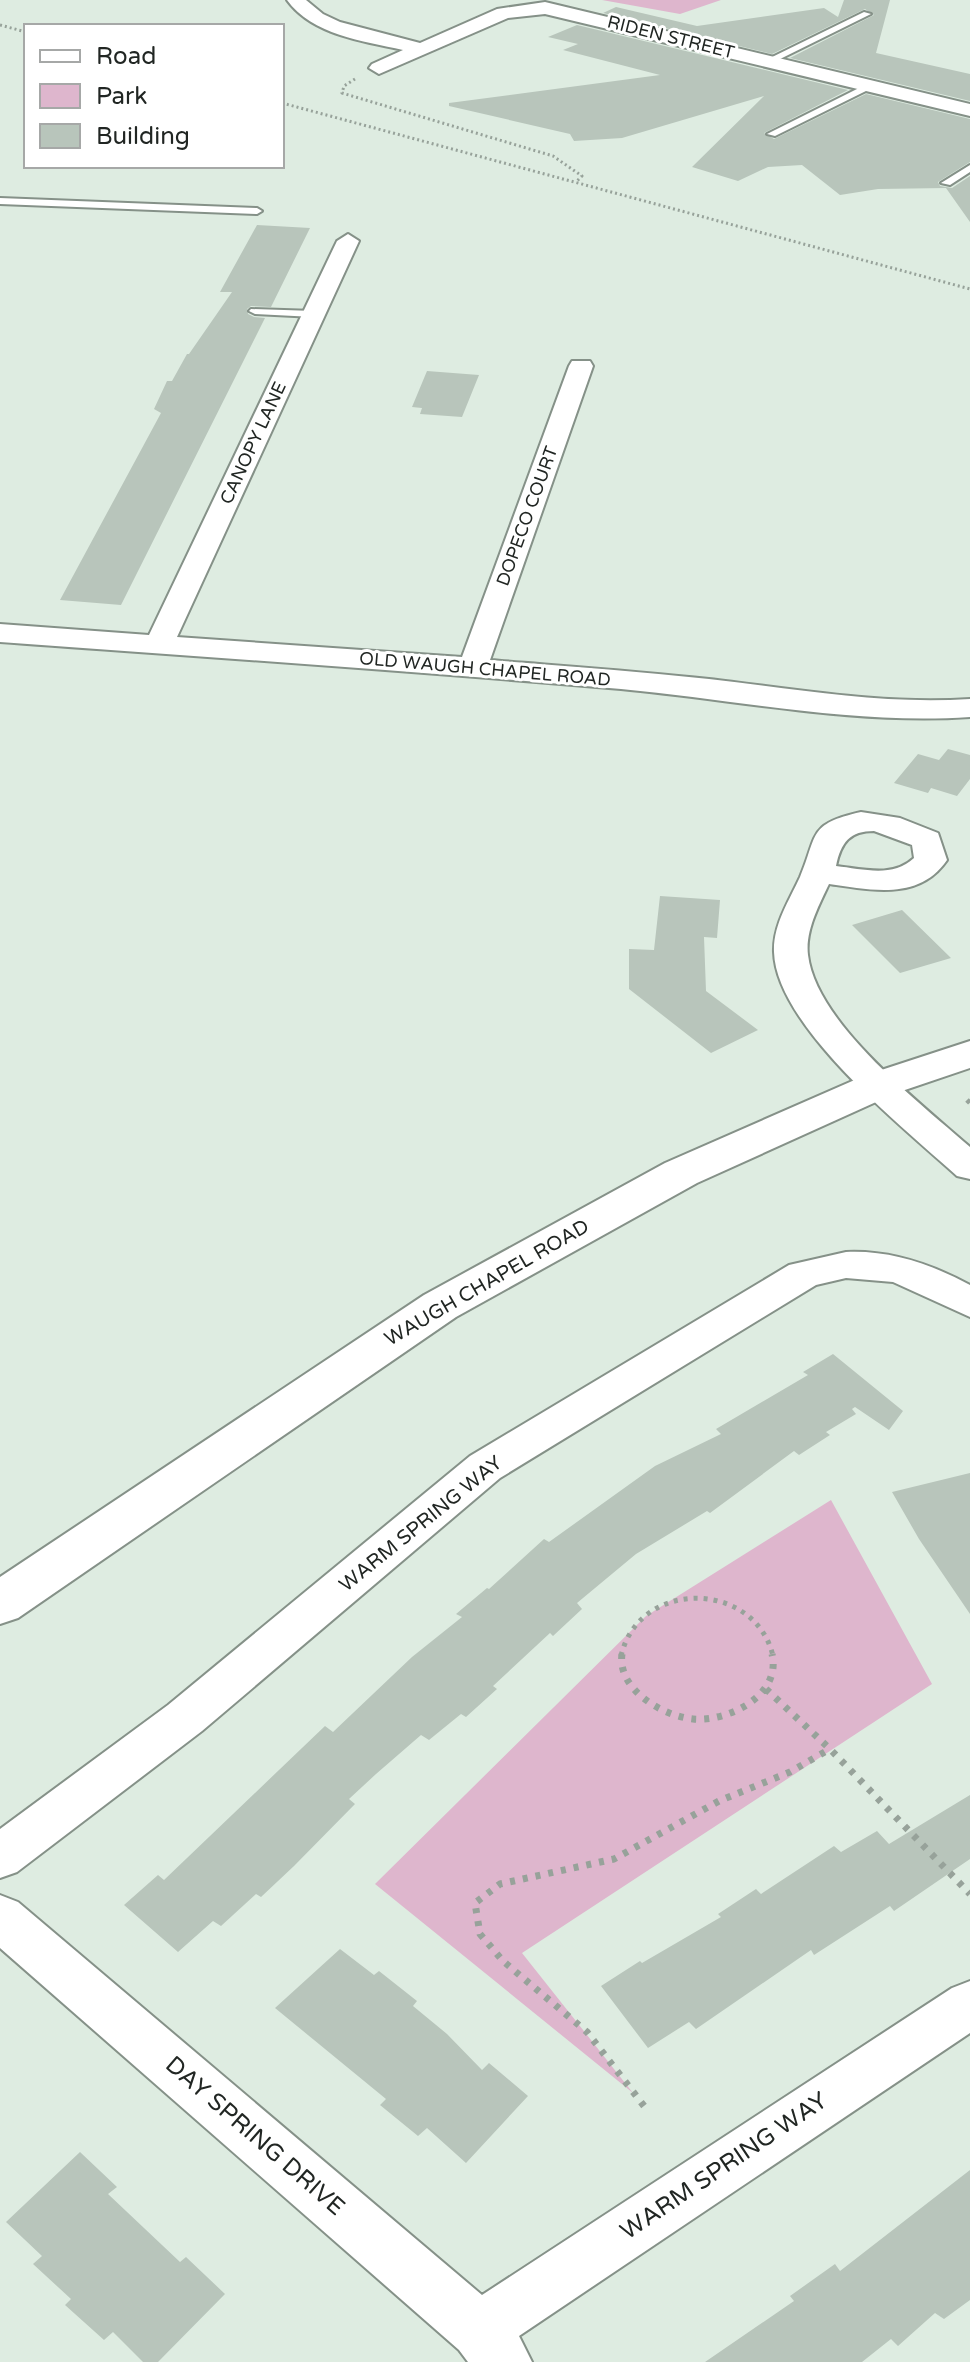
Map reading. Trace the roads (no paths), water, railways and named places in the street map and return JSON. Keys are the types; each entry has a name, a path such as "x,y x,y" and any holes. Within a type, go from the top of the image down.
{"main road":[{"name":"WAUGH CHAPEL ROAD","path":"0,1604 440,1306 681,1173 881,1084 970,1054"}],"street":[{"path":"296,0 298,6 312,17 331,25 422,49"},
{"name":"RIDEN STREET","path":"379,68 504,13 545,8 970,110"},
{"name":"CANOPY LANE","path":"159,645 348,241"},
{"name":"DOPECO COURT","path":"473,667 581,366"},
{"name":"OLD WAUGH CHAPEL ROAD","path":"0,633 473,667 708,688 879,709 924,711 970,708"},
{"path":"818,873 799,916 791,954 803,994 838,1045 970,1167"},
{"name":"WARM SPRING WAY","path":"0,1857 185,1718 485,1467 803,1275 847,1265 895,1268 938,1282 970,1303"},
{"name":"DAY SPRING DRIVE","path":"0,1917 491,2346"},
{"name":"WARM SPRING WAY","path":"491,2346 970,2004"}],"lane":[{"path":"769,61 867,14"},
{"path":"772,134 869,86"},
{"path":"946,183 970,168"},
{"path":"0,201 257,211"},
{"path":"255,311 314,314"}]}
